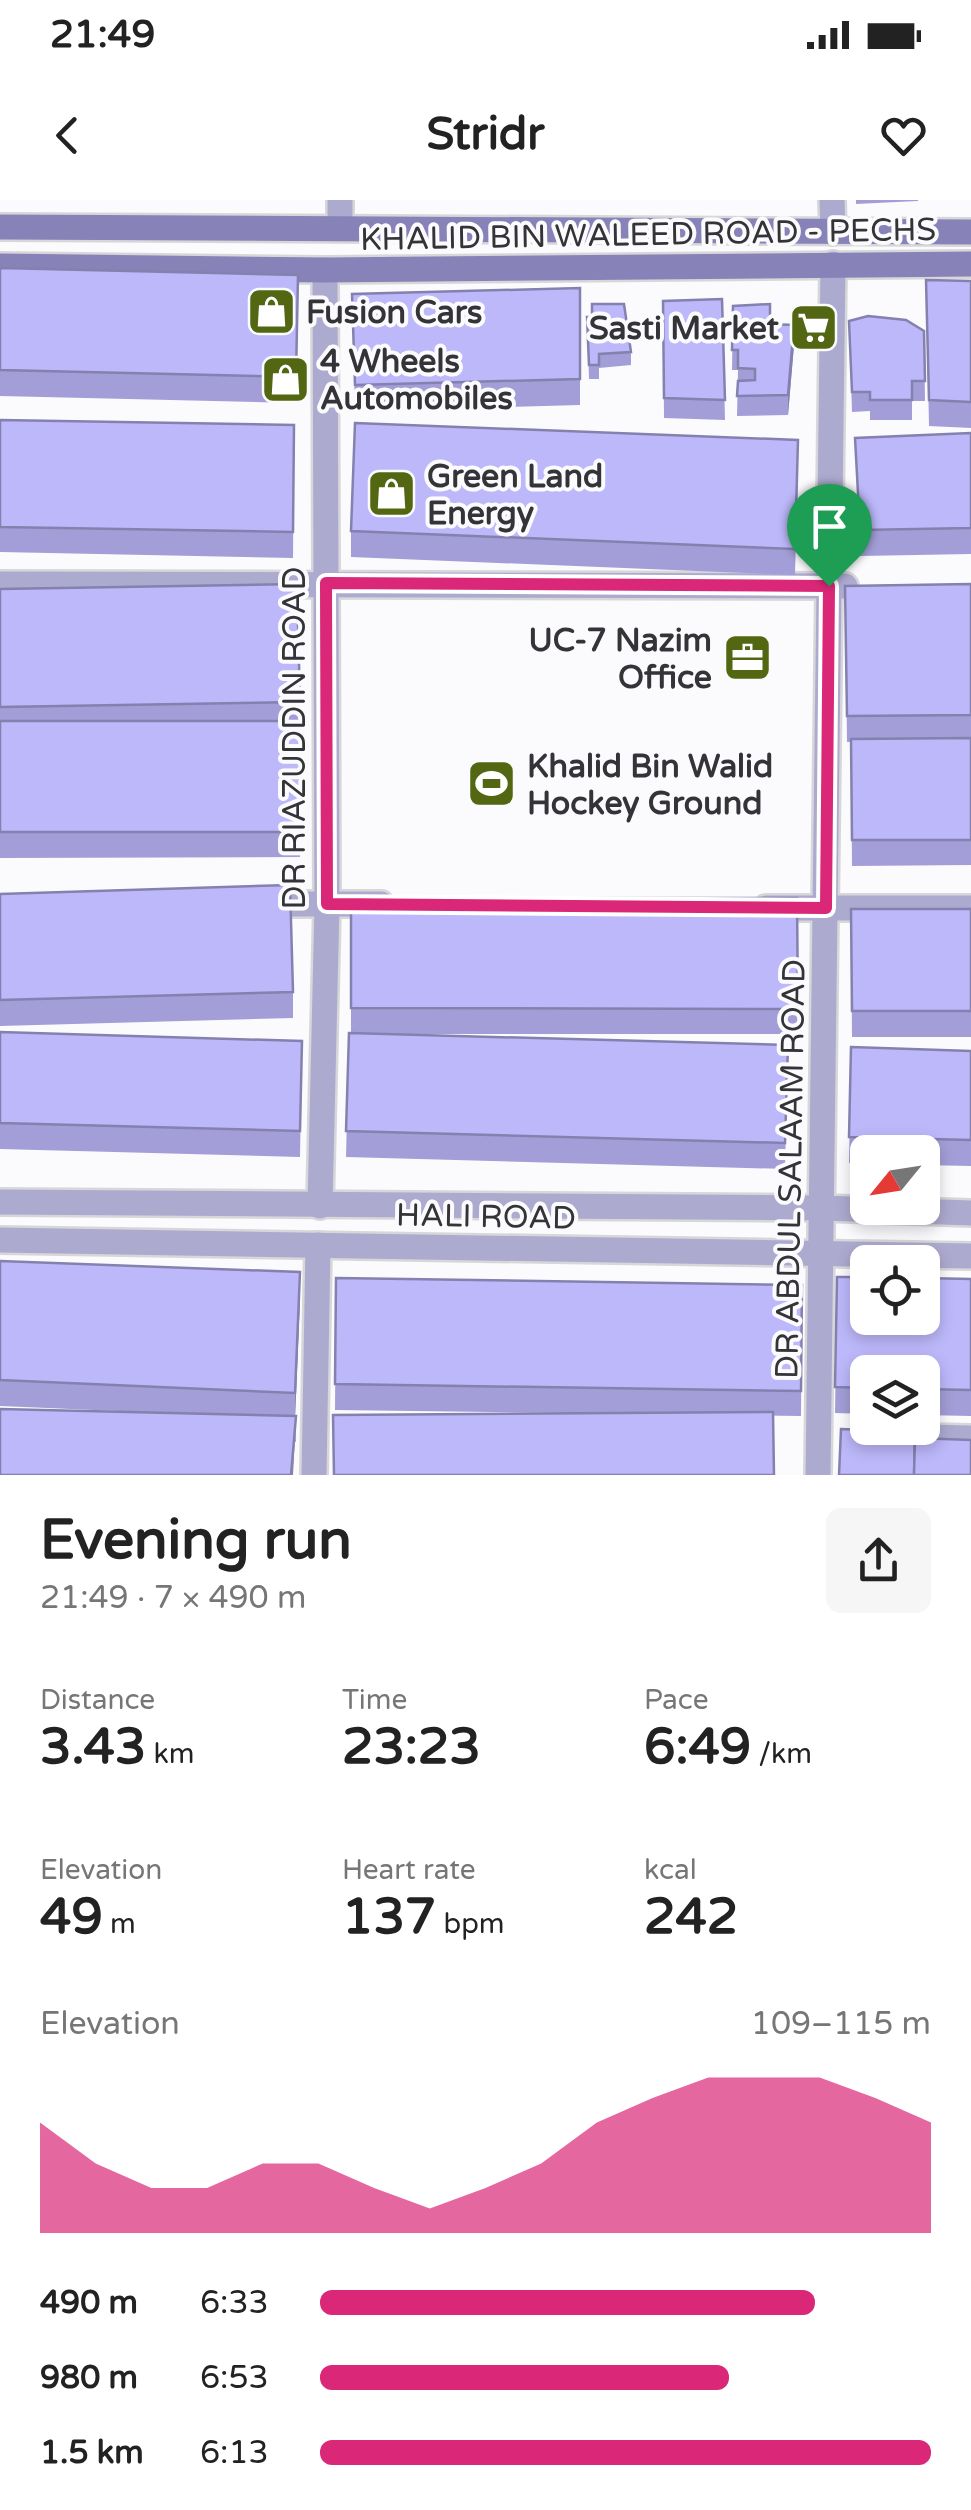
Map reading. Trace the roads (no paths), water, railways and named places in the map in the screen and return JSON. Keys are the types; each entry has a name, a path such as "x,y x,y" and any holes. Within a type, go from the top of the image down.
{"main road":[{"name":"KHALID BIN WALEED ROAD - PECHS","path":"0,227 971,232"},
{"name":"KHALID BIN WALEED ROAD - PECHS","path":"0,266 325,270 971,264"}],"street":[{"path":"340,200 340,228"},
{"path":"832,200 833,232"},
{"name":"DR ABDUL SALAAM ROAD","path":"818,1475 838,1436 821,1254 833,264"},
{"name":"DR RIAZUDDIN ROAD","path":"324,1206 325,270"},
{"path":"0,584 864,586"},
{"path":"231,904 407,904"},
{"path":"746,908 971,908"},
{"name":"HALI ROAD","path":"0,1202 822,1208 971,1213"},
{"path":"322,1245 324,1206"},
{"path":"314,1475 324,1206"},
{"name":"HALI ROAD","path":"0,1240 971,1256"},
{"path":"838,1436 971,1438"}],"place":[{"name":"Fusion Cars","path":"271,312"},
{"name":"Sasti Market","path":"814,328"},
{"name":"4 Wheels Automobiles","path":"285,379"},
{"name":"Green Land Energy","path":"392,494"},
{"name":"UC-7 Nazim Office","path":"747,658"},
{"name":"Khalid Bin Walid Hockey Ground","path":"492,784"}]}
